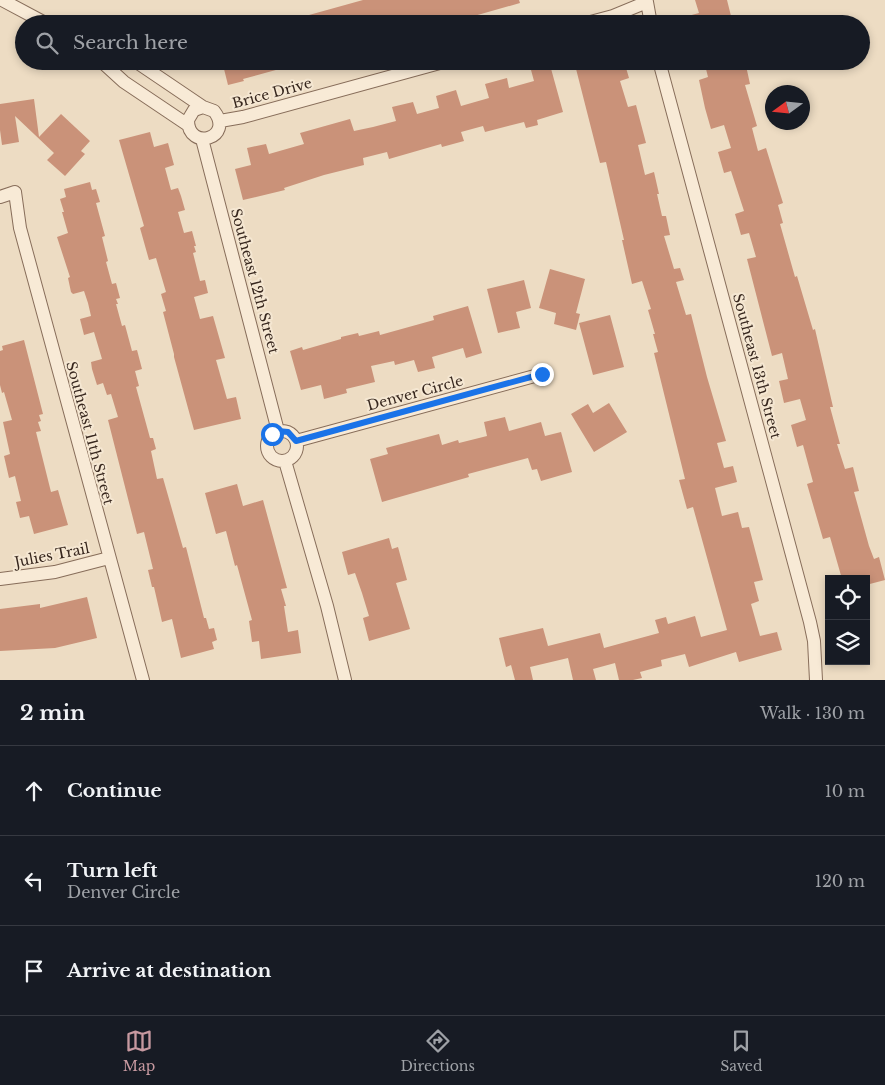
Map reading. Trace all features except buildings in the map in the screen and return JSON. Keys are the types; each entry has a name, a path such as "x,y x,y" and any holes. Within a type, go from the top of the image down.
{"street":[{"path":"2,0 30,15"},
{"path":"615,15 647,2 649,15"},
{"path":"111,70 124,82 188,125 194,135 202,139 216,134 219,130 220,121 214,111 203,107 148,70"},
{"name":"Brice Drive","path":"220,121 414,70"},
{"name":"Southeast 13th Street","path":"661,70 810,622 814,641 816,680"},
{"path":"188,125 190,115 194,110 203,107"},
{"name":"Southeast 12th Street","path":"202,139 278,431"},
{"name":"Southeast 11th Street","path":"0,197 14,192 20,228 143,680"},
{"name":"Denver Circle","path":"296,441 542,374"},
{"path":"278,431 288,432 296,441 296,451 293,456 285,461 272,458 266,448 270,436 278,431"},
{"path":"285,461 327,606 345,680"},
{"name":"Julies Trail","path":"0,579 55,572 109,558"}],"route":[{"path":"272,434 278,431 285,431 294,437 296,441 542,374"}]}
